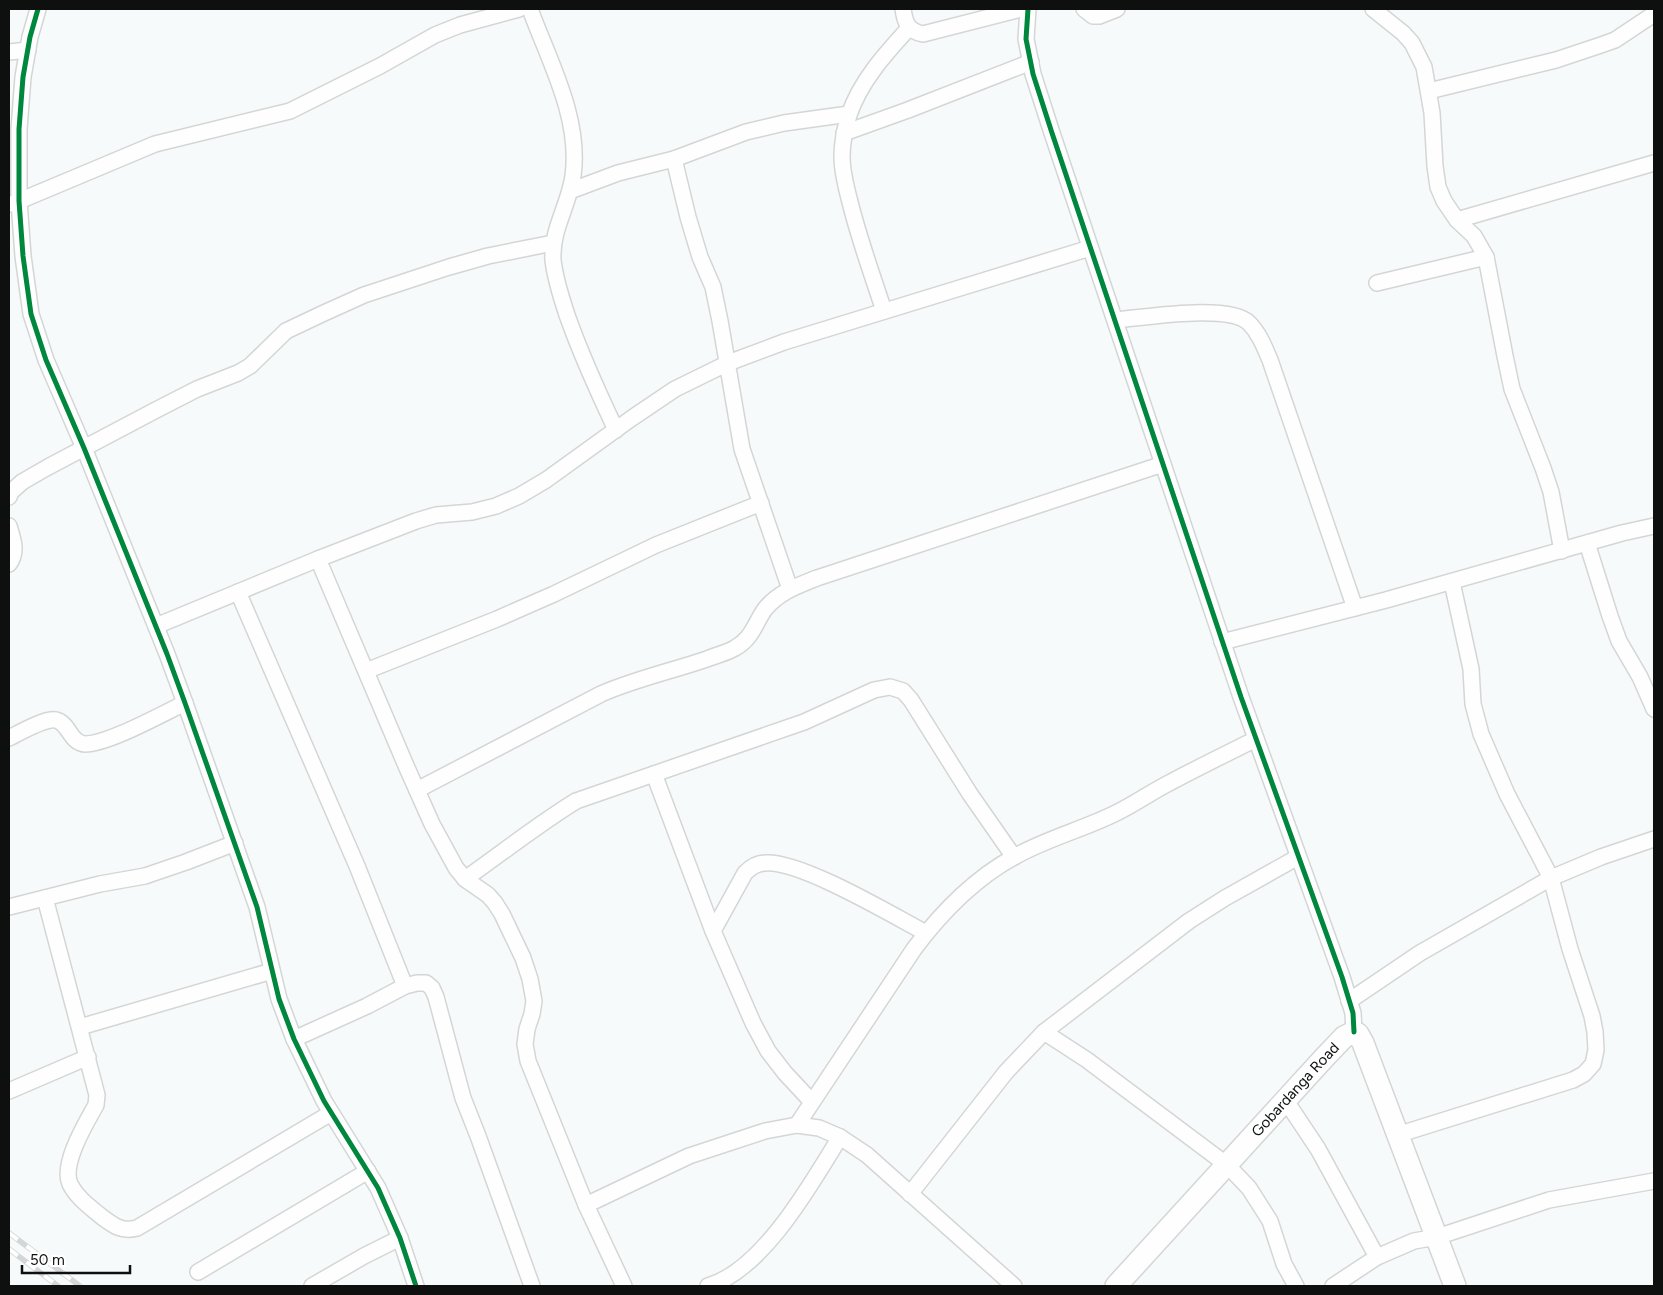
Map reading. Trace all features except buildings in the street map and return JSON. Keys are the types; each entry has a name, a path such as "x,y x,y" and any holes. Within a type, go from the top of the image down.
{"main road":[{"name":"Gobardanga Road","path":"1116,1286 1344,1038 1354,1032 1358,1034 1363,1042 1455,1286"}],"street":[{"path":"38,9 23,78 14,203 30,314 46,360 84,448 185,703 257,908 279,999 294,1039 324,1101 378,1188 400,1238 416,1286"},
{"path":"14,203 155,144 290,112 364,75 435,35 460,25 519,9"},
{"path":"530,9 557,76 572,132 574,160 570,191 557,225 553,243 554,261 563,303 587,368 616,430"},
{"path":"903,9 909,28 914,32 923,34 1021,9"},
{"path":"1028,9 1026,39 1051,130 1222,642 1350,1001 1354,1032"},
{"path":"1084,9 1093,16 1099,16 1117,9"},
{"path":"1373,9 1403,33 1412,43 1424,67 1435,142 1435,166 1438,187 1444,201 1457,220 1474,236 1486,257 1512,389 1543,468 1562,550"},
{"path":"1429,92 1556,60 1601,45 1615,40 1654,14"},
{"path":"884,311 859,238 844,178 842,156 844,133 849,114 870,76 886,53 909,28"},
{"path":"9,52 28,50"},
{"path":"844,133 1031,62"},
{"path":"570,191 618,173 674,159 746,132 784,123 849,114"},
{"path":"674,159 700,257 713,287 742,449 790,588"},
{"path":"1457,220 1654,163"},
{"path":"9,497 11,492 22,482 84,448 197,389 238,373 250,366 286,331 364,295 488,256 553,243"},
{"path":"156,626 416,521 436,515 472,512 496,506 546,480 675,389 728,363 784,342 1090,248"},
{"path":"1377,282 1486,257"},
{"path":"1115,320 1211,312 1235,315 1248,322 1261,338 1270,360 1355,608"},
{"path":"417,790 622,685 682,667 735,648 748,638 764,611 776,598 790,588 1163,464"},
{"path":"366,671 505,616 656,545 761,503"},
{"path":"9,526 14,551 9,564"},
{"path":"1222,642 1452,582 1587,543 1654,526"},
{"path":"1587,543 1620,641 1640,677 1654,709"},
{"path":"318,559 417,790 446,849 465,879 488,895 494,902 502,914 523,958 534,1001 525,1044 528,1061 586,1204 624,1286"},
{"path":"1397,1135 1573,1080 1584,1074 1593,1064 1596,1050 1593,1024 1550,878 1507,794 1481,734 1473,704 1471,669 1452,582"},
{"path":"238,592 356,866 405,986"},
{"path":"465,879 524,838 548,818 576,802 804,722 874,690 890,687 903,691 911,700 970,794 1014,856"},
{"path":"9,738 47,721 56,720 63,724 75,741 82,744 94,743 185,703"},
{"path":"796,1125 926,933 962,895 1014,856 1119,812 1171,782 1256,739"},
{"path":"654,774 713,931 753,1023 768,1051 812,1102"},
{"path":"1350,1001 1428,948 1550,878 1601,857 1654,839"},
{"path":"9,907 100,884 145,876 235,843"},
{"path":"910,1194 1006,1072 1044,1032 1189,920 1298,857"},
{"path":"713,931 745,873 752,867 764,863 799,870 836,886 926,933"},
{"path":"45,898 98,1095 96,1105 70,1159 68,1172 70,1183 84,1202 112,1224 122,1230 137,1228 331,1113"},
{"path":"80,1027 272,971"},
{"path":"294,1039 367,1006 405,986 426,983 432,988 462,1098 532,1286"},
{"path":"1044,1032 1087,1060 1227,1165 1249,1188 1270,1221 1284,1264 1296,1286"},
{"path":"9,1091 88,1057"},
{"path":"1286,1101 1318,1149 1377,1256"},
{"path":"586,1204 689,1156 764,1131 796,1125 819,1128 840,1137 867,1156 1014,1286"},
{"path":"708,1286 728,1279 752,1260 770,1240 799,1201 840,1137"},
{"path":"198,1272 368,1171"},
{"path":"1333,1286 1377,1256 1395,1247 1437,1237 1548,1200 1654,1181"},
{"path":"312,1286 400,1238"}],"railway":[{"path":"9,1233 80,1286"},
{"path":"9,1249 58,1286"}],"cycle path":[{"path":"38,9 30,37 23,77 19,129 19,201 23,256 31,314 46,360 84,448 185,703 257,907 279,999 294,1039 324,1101 378,1188 400,1238 416,1286"},
{"path":"1028,9 1026,39 1033,74 1241,697 1342,977 1353,1013 1354,1032"}]}
